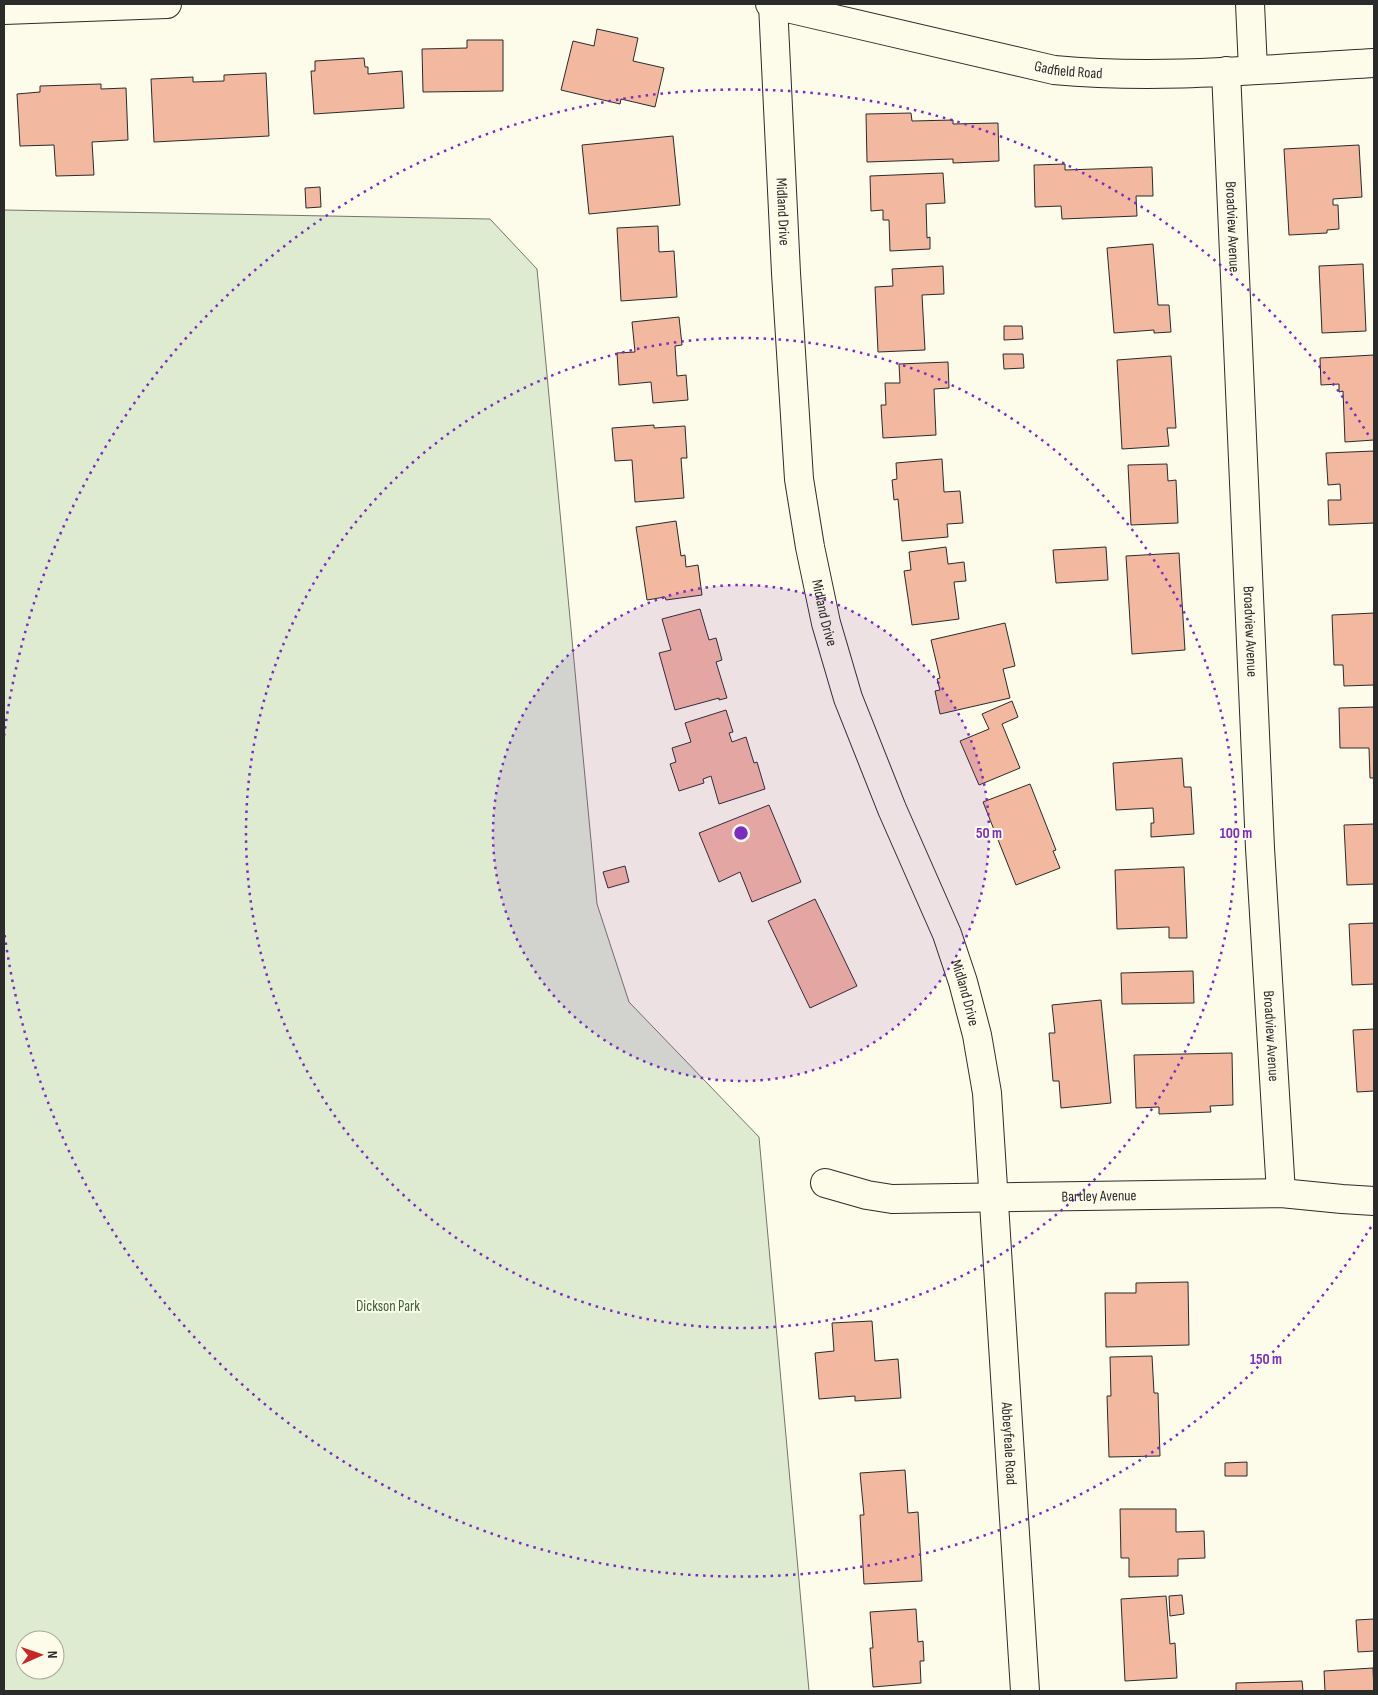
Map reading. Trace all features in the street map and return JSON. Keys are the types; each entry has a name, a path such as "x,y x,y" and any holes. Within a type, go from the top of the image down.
{"street":[{"path":"4,10 167,4"},
{"name":"Gadfield Road","path":"772,4 1054,70 1095,74 1161,74 1374,63"},
{"name":"Midland Drive","path":"772,4 799,479 810,547 826,623 848,698 892,809 947,934 963,982 977,1035 987,1093 994,1198"},
{"path":"1250,4 1253,69"},
{"name":"Broadview Avenue","path":"1226,72 1260,848 1281,1193"},
{"name":"Bartley Avenue","path":"825,1184 867,1195 892,1199 1281,1193 1374,1201"},
{"name":"Abbeyfeale Road","path":"994,1198 1026,1691"}],"green space":[{"name":"Dickson Park","path":"4,210 490,219 537,269 597,904 629,1002 759,1137 809,1691 4,1691"}],"building":[{"path":"597,29 638,38 633,61 664,68 655,107 621,99 620,104 561,90 573,41 594,46"},
{"path":"467,40 503,40 503,91 423,92 422,49 467,48"},
{"path":"364,58 365,67 368,67 368,74 402,71 404,108 314,114 311,71 315,71 315,61"},
{"path":"266,73 269,136 154,142 151,79 193,77 193,82 224,81 224,75"},
{"path":"101,84 101,89 126,88 128,140 92,142 94,175 56,176 54,145 20,146 17,94 40,92 40,86"},
{"path":"911,113 912,121 953,120 953,124 998,123 999,161 953,163 953,159 867,162 866,114"},
{"path":"673,136 680,205 589,214 582,145"},
{"path":"1359,145 1362,197 1333,199 1333,205 1338,205 1339,229 1327,230 1327,233 1289,235 1284,149"},
{"path":"1065,164 1065,170 1152,167 1153,196 1136,196 1137,216 1062,219 1061,206 1035,207 1034,165"},
{"path":"943,173 945,203 926,204 927,238 930,237 930,249 890,251 889,220 883,220 883,210 871,211 870,176"},
{"path":"320,187 321,207 306,208 305,188"},
{"path":"658,226 659,252 674,251 677,297 621,301 617,228"},
{"path":"1153,244 1158,305 1169,305 1171,332 1154,333 1154,330 1114,333 1107,248"},
{"path":"1363,264 1366,331 1322,333 1319,266"},
{"path":"943,266 944,294 922,295 925,350 878,352 875,287 893,286 892,269"},
{"path":"679,317 682,345 675,346 677,376 686,375 688,400 653,403 651,382 619,385 617,353 635,352 632,322"},
{"path":"1004,326 1022,326 1023,339 1004,340"},
{"path":"1003,354 1023,354 1024,368 1004,369"},
{"path":"1374,355 1374,440 1345,442 1343,391 1339,392 1339,384 1321,385 1320,358"},
{"path":"1171,356 1176,428 1167,428 1169,446 1122,449 1117,360"},
{"path":"948,362 949,388 934,389 936,435 883,438 881,405 886,405 885,383 900,383 899,364"},
{"path":"654,425 654,428 685,426 687,458 681,458 684,498 635,502 632,460 615,461 612,428"},
{"path":"1374,451 1374,523 1329,525 1328,500 1341,500 1340,484 1328,485 1326,453"},
{"path":"942,459 944,492 960,491 963,523 947,524 948,537 902,541 898,499 894,500 892,480 897,479 896,463"},
{"path":"1167,464 1168,481 1176,480 1178,523 1131,525 1128,465"},
{"path":"676,521 681,556 685,555 686,567 698,565 702,595 666,600 665,597 647,600 636,527"},
{"path":"946,547 948,564 964,562 966,581 954,582 959,619 912,625 904,571 911,570 909,552"},
{"path":"1106,547 1108,580 1056,583 1053,550"},
{"path":"1179,553 1185,650 1132,654 1126,556"},
{"path":"700,609 709,640 716,638 722,660 716,662 727,698 719,700 719,698 675,710 659,653 671,650 662,619"},
{"path":"1374,613 1374,685 1344,686 1343,665 1334,665 1332,615"},
{"path":"1005,623 1015,666 1003,669 1010,698 940,714 935,691 940,690 937,679 940,678 931,640"},
{"path":"1012,701 1018,717 1002,724 1020,768 979,785 960,741 989,729 982,714"},
{"path":"1374,707 1374,778 1370,778 1369,748 1340,748 1339,708"},
{"path":"726,710 733,732 729,733 732,742 746,737 754,763 757,762 765,789 719,804 711,776 703,779 704,783 679,791 670,764 676,762 672,748 691,742 685,723"},
{"path":"1182,758 1184,787 1191,787 1194,834 1151,837 1151,823 1154,823 1153,808 1116,810 1113,763"},
{"path":"1030,784 1056,850 1053,851 1060,868 1016,885 983,802"},
{"path":"769,805 801,882 752,902 740,872 719,882 699,833"},
{"path":"1374,824 1374,884 1347,885 1344,825"},
{"path":"625,866 629,882 608,888 603,872"},
{"path":"1184,867 1187,938 1169,938 1169,927 1117,929 1115,870"},
{"path":"815,899 857,986 810,1008 768,921"},
{"path":"1374,923 1374,984 1352,985 1349,924"},
{"path":"1193,971 1194,1003 1122,1004 1121,973"},
{"path":"1101,1000 1111,1103 1061,1108 1059,1081 1053,1081 1049,1033 1055,1033 1052,1005"},
{"path":"1374,1029 1374,1091 1357,1092 1353,1030"},
{"path":"1232,1053 1233,1105 1210,1106 1211,1112 1159,1114 1159,1107 1136,1108 1134,1055"},
{"path":"1188,1282 1189,1345 1106,1347 1105,1293 1136,1293 1136,1283"},
{"path":"872,1321 875,1361 898,1359 901,1398 855,1401 855,1396 819,1399 815,1353 834,1351 832,1323"},
{"path":"1152,1356 1154,1393 1158,1393 1160,1456 1109,1457 1107,1396 1111,1396 1110,1357"},
{"path":"1247,1462 1247,1476 1225,1476 1225,1463"},
{"path":"905,1470 908,1513 918,1512 922,1581 864,1584 860,1515 864,1515 860,1473"},
{"path":"1120,1509 1176,1509 1176,1532 1204,1531 1205,1558 1178,1559 1178,1576 1129,1577 1129,1558 1121,1558"},
{"path":"1182,1595 1184,1614 1170,1616 1169,1596"},
{"path":"1166,1596 1170,1644 1175,1643 1177,1678 1125,1681 1121,1599"},
{"path":"916,1609 918,1642 923,1641 924,1661 920,1661 921,1683 873,1687 870,1648 873,1648 870,1612"},
{"path":"1374,1619 1374,1651 1358,1652 1356,1620"},
{"path":"1373,1668 1374,1691 1325,1691 1324,1671"},
{"path":"1302,1681 1303,1691 1236,1691 1236,1683"}]}
